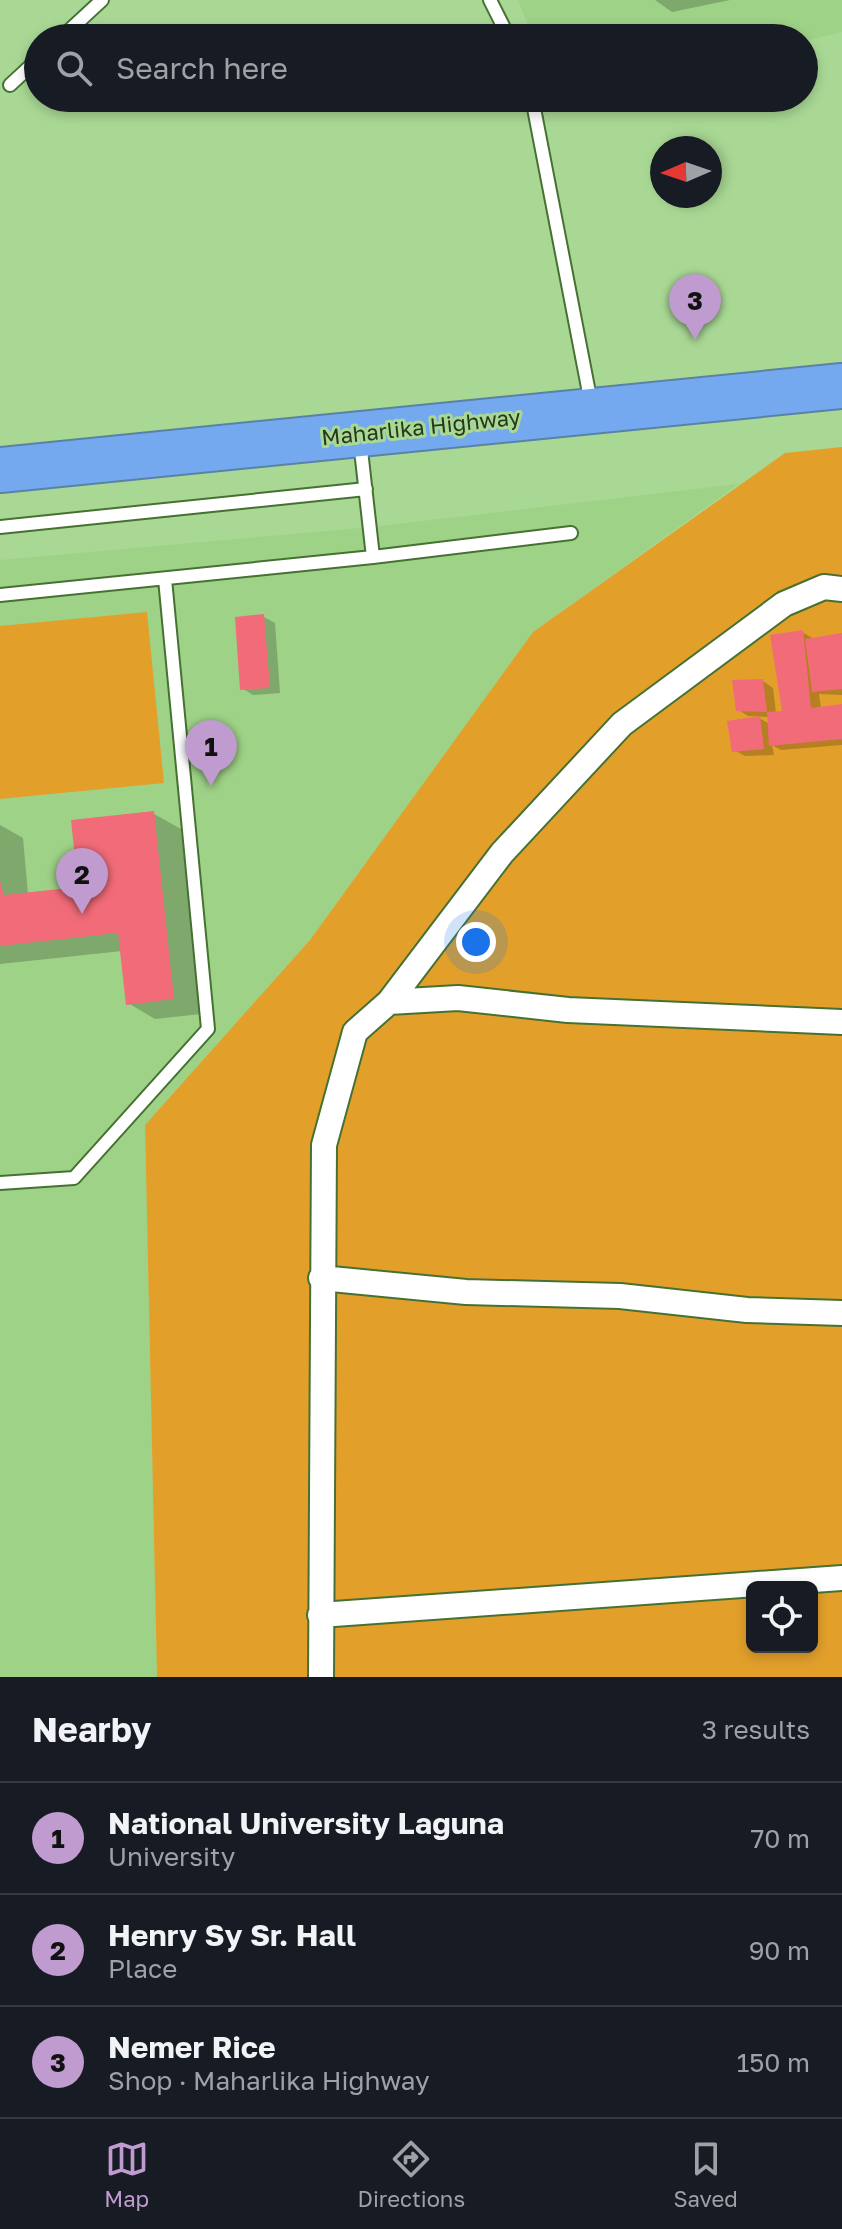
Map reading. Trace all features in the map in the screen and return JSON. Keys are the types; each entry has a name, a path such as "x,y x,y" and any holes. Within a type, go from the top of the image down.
{"highway":[{"name":"Maharlika Highway","path":"0,470 842,386"}],"street":[{"path":"321,1677 324,1145 355,1032 389,1002 502,853 622,724 784,604 824,587 842,589"},
{"path":"389,1002 458,998 568,1010 842,1022"},
{"path":"321,1278 466,1292 620,1296 747,1310 842,1313"},
{"path":"320,1615 842,1578"}],"lane":[{"path":"76,24 102,0"},
{"path":"490,0 502,24"},
{"path":"10,85 24,72"},
{"path":"535,112 592,410"},
{"path":"359,434 373,557"},
{"path":"0,527 366,489"},
{"path":"0,595 373,557 571,533"},
{"path":"0,1183 74,1178 208,1029 165,579"}],"shaded area":[{"path":"518,0 842,0 842,32 818,38 818,24 527,24"},
{"path":"842,447 842,1677 157,1677 145,1125 310,940 533,632 785,453"},
{"path":"738,484 533,632 310,940 145,1125 157,1677 0,1677 0,560 371,527"},
{"path":"147,612 164,783 0,799 0,626"}],"building":[{"path":"264,614 270,688 240,690 235,617"},
{"path":"803,630 811,708 842,704 842,739 769,746 767,712 782,711 770,635"},
{"path":"842,633 842,689 812,692 805,639"},
{"path":"763,679 767,712 736,711 732,680"},
{"path":"760,716 764,749 732,752 727,721"},
{"path":"154,811 174,999 126,1005 118,933 0,946 0,881 4,895 78,887 71,820"}],"place":[{"name":"Nemer Rice","path":"695,340"},
{"name":"National University Laguna","path":"211,786"},
{"name":"Henry Sy Sr. Hall","path":"82,914"}]}
